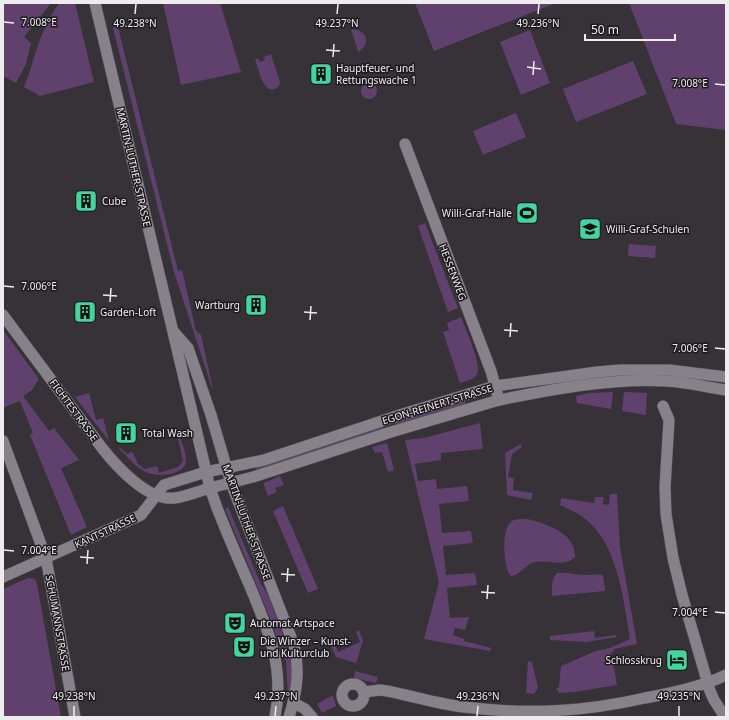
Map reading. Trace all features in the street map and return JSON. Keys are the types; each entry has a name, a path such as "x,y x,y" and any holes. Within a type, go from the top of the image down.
{"main road":[{"name":"MARTIN-LUTHER-STRASSE","path":"95,3 210,488 273,646 278,679 278,698 275,717"},
{"name":"HESSENWEG","path":"405,144 499,400"},
{"name":"FICHTESTRASSE","path":"3,315 112,461 127,475 156,495 166,498 175,498 231,483"},
{"name":"MARTIN-LUTHER-STRASSE","path":"173,332 188,348 211,415 231,483 294,645 298,660 298,675 294,704 290,717"},
{"name":"EGON-REINERT-STRASSE","path":"226,468 264,460 346,432 495,386 620,370 669,370 726,377"},
{"name":"EGON-REINERT-STRASSE","path":"231,483 391,432 499,400 590,384 624,382 666,381 726,390"},
{"path":"663,406 669,420 665,487 666,514 673,558 682,595 708,682 714,700 725,717"},
{"name":"SCHUMANNSTRASSE","path":"3,441 46,558 74,717"},
{"path":"156,495 164,485 206,472 226,468"},
{"name":"KANTSTRASSE","path":"3,577 141,515 156,495"},
{"path":"364,692 380,690 444,704 486,709 574,714 648,698 708,682 726,675"},
{"path":"294,704 304,708 312,717"}],"shaded area":[{"path":"3,3 51,3 24,37 31,43 26,64 16,83 3,76"},
{"path":"59,3 75,3 94,82 40,96 24,87 42,34"},
{"path":"163,3 220,3 241,72 181,85"},
{"path":"415,3 556,3 434,51"},
{"path":"629,3 726,3 726,130 676,124"},
{"path":"115,25 118,27 178,271 182,270 196,331 201,335 213,389 174,272 113,28"},
{"path":"351,29 361,31 366,38 365,45 358,52"},
{"path":"530,30 550,83 521,95 500,42"},
{"path":"271,54 280,82 279,86 274,89 269,89 263,82 255,60 258,58 260,62 265,60 264,57"},
{"path":"633,61 647,94 576,122 563,89"},
{"path":"366,83 372,83 377,88 375,97 372,99 366,99 361,94 361,88"},
{"path":"516,113 526,137 483,155 473,131"},
{"path":"425,223 458,308 448,312 418,226"},
{"path":"629,244 656,246 655,258 628,256"},
{"path":"461,317 475,355 478,369 474,378 460,383 443,332 449,330 447,323"},
{"path":"3,330 39,379 32,390 23,396 49,431 54,428 79,460 61,468 87,527 71,535 30,435 33,433 20,401 3,408"},
{"path":"613,392 611,409 577,403 576,396 589,393"},
{"path":"624,392 647,393 646,415 622,411"},
{"path":"89,393 96,420 103,418 109,441 75,397"},
{"path":"465,401 466,404 396,425 395,422"},
{"path":"480,423 483,449 441,453 441,460 415,464 418,481 436,479 437,489 467,486 469,501 439,504 442,533 471,531 473,543 443,546 446,575 475,573 477,585 447,588 450,618 469,617 465,630 455,628 453,635 464,639 464,641 491,648 490,651 424,639 439,582 405,440 424,438"},
{"path":"383,426 384,429 256,470 255,468"},
{"path":"180,437 186,458 184,466 181,470 163,475 151,474 142,470 120,450 119,447 127,454 131,452 133,453 138,464 145,469 157,466 159,473 178,467 183,461 178,438"},
{"path":"387,443 394,470 388,472 382,452 375,453 372,447"},
{"path":"521,444 522,447 512,454 508,477 514,478 513,490 533,493 531,500 507,495 505,453"},
{"path":"280,476 284,485 275,488 277,492 268,496 264,483"},
{"path":"610,494 617,494 620,547 637,644 614,649 614,651 611,652 617,685 559,693 556,688 559,687 561,666 596,651 610,648 630,639 618,576 607,546 599,533 586,519 560,505 561,498 594,503 595,497 604,497 603,504 609,505"},
{"path":"283,506 318,589 308,593 273,511"},
{"path":"228,507 261,584 269,597 289,652 292,679 289,698 286,661 281,653 273,625 225,509"},
{"path":"517,519 527,519 551,527 565,536 571,542 575,557 560,563 532,563 517,574 511,576 506,566 504,551 505,535 509,524 513,521"},
{"path":"557,573 603,575 605,591 552,596 553,581"},
{"path":"28,578 35,579 37,584 61,717 3,717 3,589"},
{"path":"359,630 363,641 356,663 336,657 330,644 334,642 338,652 360,642 356,632"},
{"path":"594,631 595,638 616,635 616,637 587,642 550,640 550,636"},
{"path":"528,661 532,662 538,688 534,694 526,693"},
{"path":"355,671 378,677 376,683 354,678"},
{"path":"333,695 336,706 322,713 317,704"}],"place":[{"name":"Hauptfeuer- und Rettungswache 1","path":"321,74"},
{"name":"Cube","path":"86,201"},
{"name":"Willi-Graf-Halle","path":"527,213"},
{"name":"Willi-Graf-Schulen","path":"590,229"},
{"name":"Wartburg","path":"256,305"},
{"name":"Garden-Loft","path":"85,312"},
{"name":"Total Wash","path":"126,433"},
{"name":"Automat Artspace","path":"235,623"},
{"name":"Die Winzer – Kunst- und Kulturclub","path":"244,647"},
{"name":"Schlosskrug","path":"677,660"}]}
